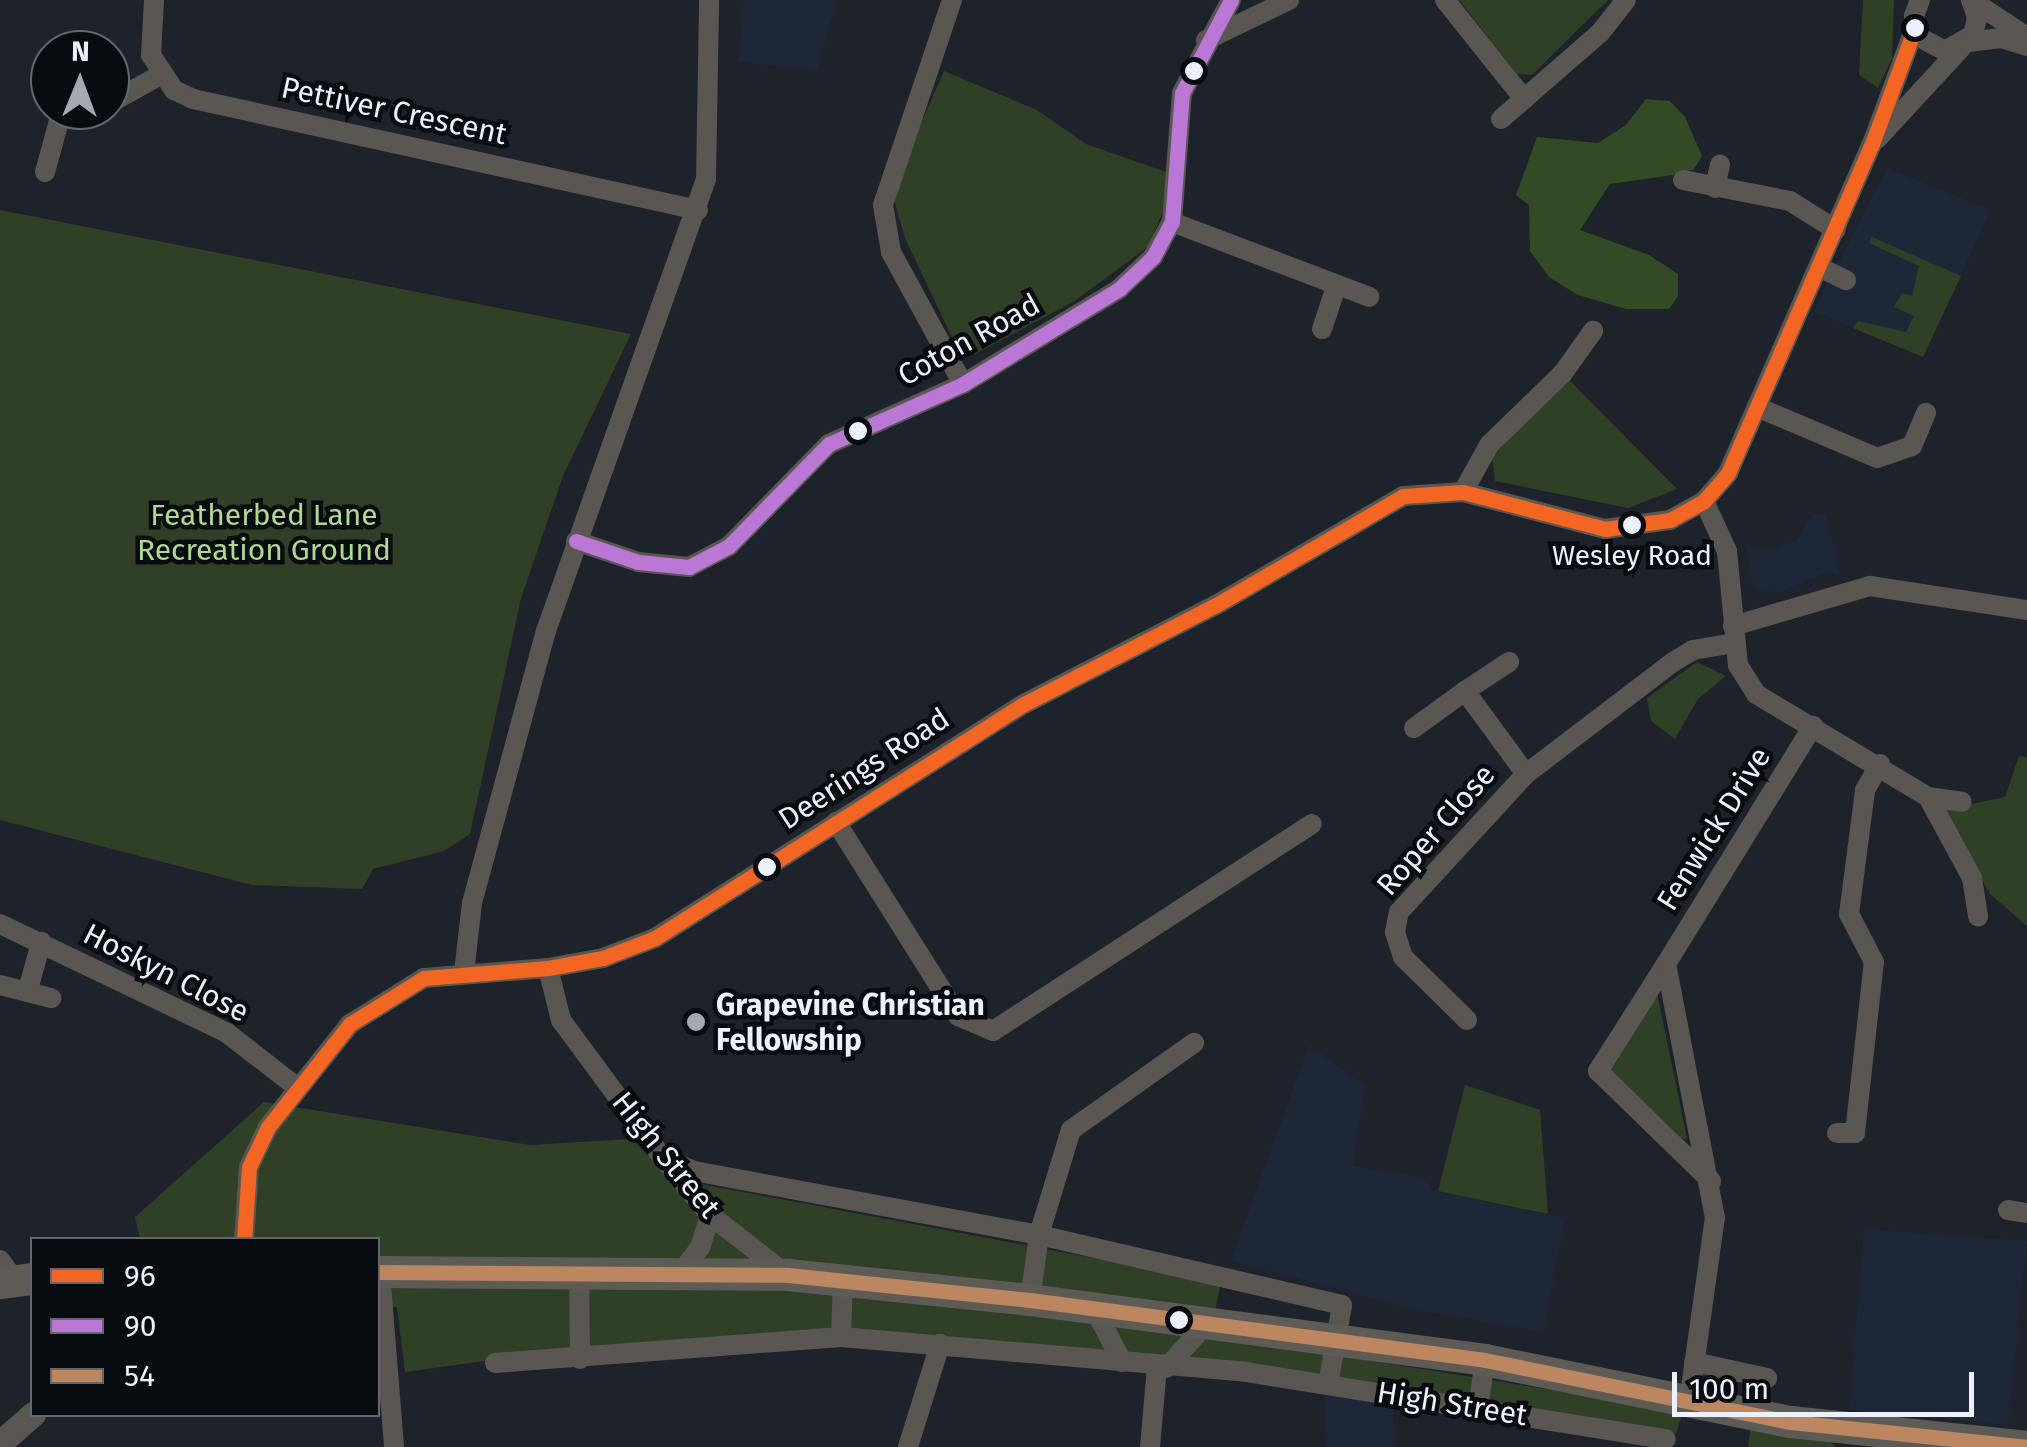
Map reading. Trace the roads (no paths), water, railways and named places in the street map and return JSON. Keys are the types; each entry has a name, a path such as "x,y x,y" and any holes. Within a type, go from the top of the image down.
{"highway":[{"path":"380,1272 788,1275"},
{"name":"High Street","path":"788,1275 1209,1321 1485,1360 1860,1439 2027,1447"}],"street":[{"path":"130,92 162,74 151,55 154,0"},
{"path":"464,972 472,903 576,540 698,210 709,146 708,0"},
{"path":"952,0 882,205 891,252 964,384"},
{"path":"1231,0 1204,41 1176,122 1172,222 1368,297"},
{"path":"1204,41 1289,0"},
{"path":"1445,0 1524,98"},
{"path":"1502,119 1600,33 1626,0"},
{"path":"1971,0 2027,36"},
{"path":"1872,144 1966,44 1977,17 1971,0"},
{"path":"1915,11 1935,49 2002,38 2027,46"},
{"path":"1915,11 1872,144 1836,230 1728,474 1704,500 1726,550 1738,665 1756,694 1880,764 1928,797 1962,802"},
{"name":"Pettiver Crescent","path":"162,74 193,99 698,210"},
{"path":"45,172 57,130"},
{"path":"1715,188 1720,165"},
{"path":"1683,180 1790,200 1836,230"},
{"name":"Coton Road","path":"576,540 638,562 689,567 729,546 828,444 964,384 1118,289 1153,257 1172,222"},
{"path":"1819,268 1846,280"},
{"path":"1322,329 1336,287"},
{"path":"1463,492 1489,445 1563,373 1593,331"},
{"path":"1756,407 1877,458 1912,446 1926,413"},
{"name":"Deerings Road","path":"244,1237 249,1166 268,1127 350,1024 386,998 424,978 548,968 655,938 1024,704 1216,605 1403,496 1463,492 1605,529 1670,520 1704,500"},
{"name":"Roper Close","path":"1466,1020 1404,957 1395,923 1415,892 1526,774 1673,662 1694,650 1870,586 2027,610"},
{"path":"1414,728 1509,662"},
{"name":"Roper Close","path":"1466,691 1526,774"},
{"name":"Fenwick Drive","path":"1712,1181 1598,1071 1814,726"},
{"path":"1837,1133 1855,1133 1874,962 1849,914 1865,790 1880,764"},
{"path":"1928,797 1972,878 1978,917"},
{"path":"836,822 958,1016 993,1031 1312,824"},
{"name":"Hoskyn Close","path":"0,924 227,1034 298,1088"},
{"path":"28,990 42,942"},
{"path":"1666,964 1712,1181 1715,1218 1689,1402"},
{"name":"High Street","path":"548,968 561,1020 662,1157 710,1215 788,1275"},
{"path":"0,985 50,998"},
{"path":"1030,1300 1039,1235 1072,1130 1194,1043"},
{"path":"662,1157 694,1170 1039,1235 1342,1304 1333,1338 1328,1384"},
{"path":"681,1272 700,1248 710,1215"},
{"path":"578,1271 580,1359"},
{"path":"841,1337 842,1280"},
{"path":"380,1284 394,1447"},
{"path":"1094,1308 1122,1362"},
{"path":"1150,1447 1162,1367 1209,1321"},
{"name":"High Street","path":"495,1363 580,1359 771,1338 841,1337 1328,1384 1478,1408 1600,1418 1666,1438"},
{"path":"908,1447 940,1344"},
{"path":"1478,1408 1485,1360"},
{"path":"1694,1362 1767,1378"},
{"path":"0,1443 30,1417"}],"place":[{"name":"Wesley Road","path":"1632,525"},
{"name":"Grapevine Christian Fellowship","path":"696,1022"}],"park label":[{"name":"Featherbed Lane Recreation Ground","path":"264,532"}]}
